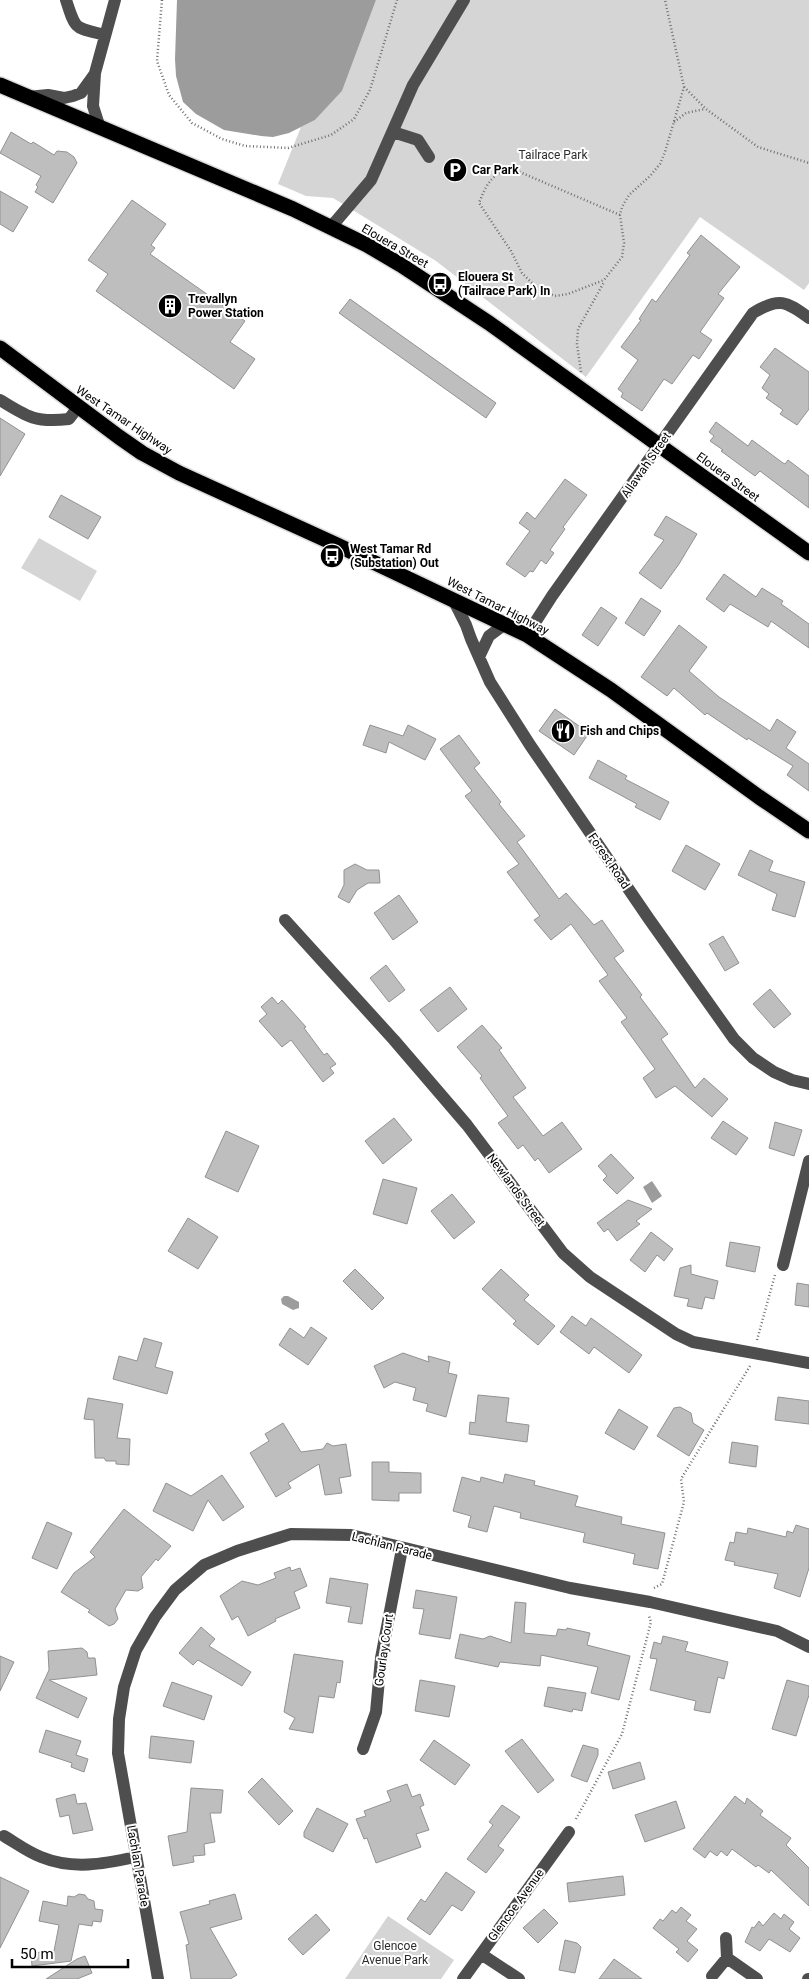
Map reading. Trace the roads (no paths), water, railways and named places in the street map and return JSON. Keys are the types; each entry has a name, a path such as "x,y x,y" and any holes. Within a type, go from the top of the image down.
{"highway":[{"name":"Elouera Street","path":"0,85 293,209 331,227 401,265 489,323 809,554"},
{"name":"West Tamar Highway","path":"0,348 142,453 179,473 527,635 611,690 809,831"}],"street":[{"path":"66,0 75,25 79,28 105,35"},
{"path":"100,128 93,106 95,73 115,0"},
{"path":"331,227 371,180 413,85 464,0"},
{"path":"28,97 48,95 64,98 74,96 81,93 95,73"},
{"path":"393,132 418,140 429,157"},
{"name":"Allawah Street","path":"527,635 552,596 754,313 773,303 781,302 790,304 809,318"},
{"path":"0,400 40,421 69,420 78,407"},
{"name":"Forest Road","path":"453,599 466,624 490,682 530,745 648,919 734,1039 753,1058 774,1072 792,1080 809,1084"},
{"path":"479,657 489,636 504,624"},
{"name":"Newlands Street","path":"285,920 394,1040 467,1125 562,1253 590,1277 676,1334 693,1342 809,1363"},
{"path":"783,1265 809,1161"},
{"name":"Lachlan Parade","path":"158,1979 118,1753 119,1719 124,1687 136,1650 155,1617 175,1590 204,1566 237,1551 291,1534 351,1535 402,1549 570,1588 650,1602 777,1631 809,1647"},
{"name":"Gourlay Court","path":"362,1749 376,1712 381,1658 402,1549"},
{"name":"Glencoe Avenue","path":"463,1979 569,1832"},
{"path":"4,1836 40,1857 67,1865 95,1865 136,1856"},
{"path":"712,1976 727,1958 726,1938"},
{"path":"481,1954 519,1979"},
{"path":"727,1958 757,1979"}],"place":[{"name":"Car Park","path":"455,170"},
{"name":"Elouera St (Tailrace Park) In","path":"440,284"},
{"name":"Trevallyn Power Station","path":"170,306"},
{"name":"West Tamar Rd (Substation) Out","path":"332,556"},
{"name":"Fish and Chips","path":"563,731"}],"park label":[{"name":"Tailrace Park","path":"553,155"},
{"name":"Glencoe Avenue Park","path":"395,1953"}]}
